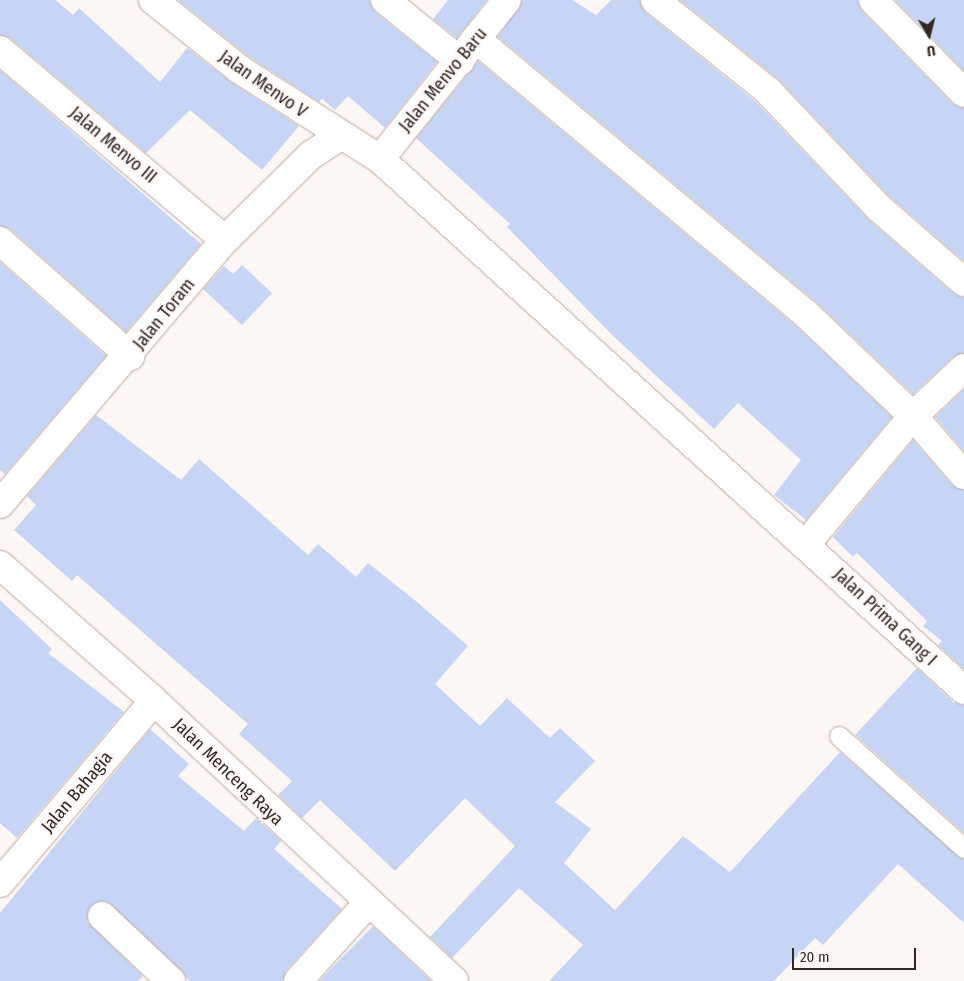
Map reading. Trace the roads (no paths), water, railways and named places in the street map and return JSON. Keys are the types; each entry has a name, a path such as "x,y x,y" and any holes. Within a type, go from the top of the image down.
{"street":[{"name":"Jalan Menvo V","path":"152,0 238,69 340,136 380,159"},
{"path":"385,0 460,61"},
{"name":"Jalan Menvo Baru","path":"380,159 460,61 506,0"},
{"path":"655,0 768,91 879,208 964,282"},
{"path":"873,0 964,93"},
{"path":"476,39 806,314 913,416 964,476"},
{"name":"Jalan Menvo III","path":"0,50 225,240"},
{"name":"Jalan Toram","path":"0,504 130,356 225,240 311,155 340,136"},
{"name":"Jalan Prima Gang I","path":"380,159 806,544 964,690"},
{"path":"0,241 130,356"},
{"path":"806,544 913,416 964,368"},
{"name":"Jalan Menceng Raya","path":"0,565 154,701 367,904 454,981"},
{"name":"Jalan Bahagia","path":"0,883 154,701"},
{"path":"298,981 367,904"},
{"path":"102,916 166,979"}],"lane":[{"path":"839,736 964,848"}]}
